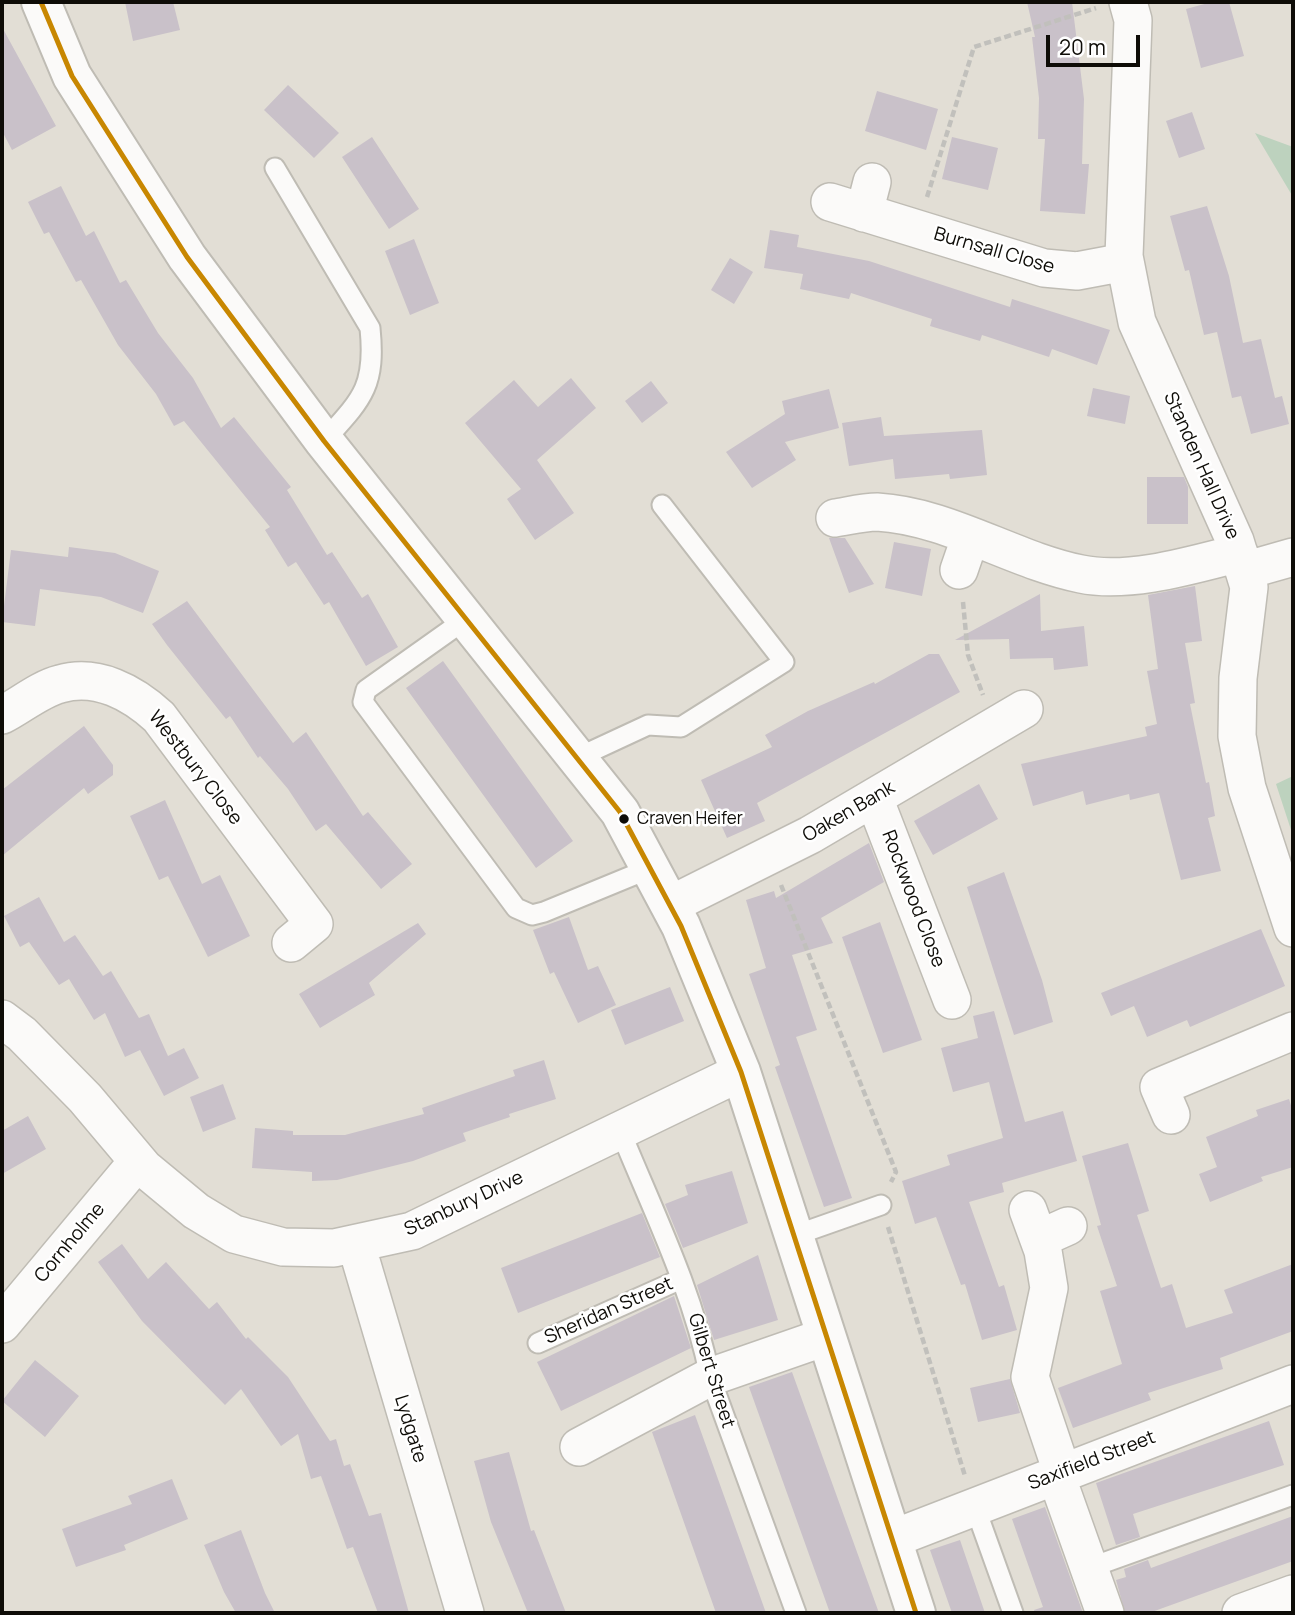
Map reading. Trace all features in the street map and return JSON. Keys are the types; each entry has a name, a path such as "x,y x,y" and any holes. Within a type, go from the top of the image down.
{"street":[{"path":"41,2 72,76 187,257 324,440 620,812 651,868 670,905 741,1072 916,1613"},
{"name":"Standen Hall Drive","path":"1116,4 1133,34 1125,262 1137,322 1241,562 1249,587 1238,678 1237,736 1247,788 1293,928"},
{"name":"Burnsall Close","path":"830,202 868,198 918,229 1044,268 1077,271 1125,262"},
{"path":"835,518 876,512 924,520 965,554 1032,562 1084,575 1135,575 1183,567 1293,557"},
{"name":"Westbury Close","path":"2,715 59,684 86,681 110,684 142,701 159,717 312,926"},
{"name":"Oaken Bank","path":"670,905 754,866 1012,717"},
{"name":"Rockwood Close","path":"874,798 953,1000"},
{"name":"Stanbury Drive","path":"2,1019 22,1034 85,1098 138,1161 196,1211 234,1234 283,1247 334,1248 411,1231 741,1072"},
{"path":"1159,1089 1293,1031"},
{"name":"Cornholme","path":"2,1324 138,1161"},
{"path":"1045,1225 1049,1288 1030,1377 1105,1613"},
{"name":"Lydgate","path":"356,1244 465,1613"},
{"path":"579,1447 710,1377 825,1337"},
{"name":"Saxifield Street","path":"891,1539 1293,1384"},
{"path":"1241,1613 1293,1594"}],"lane":[{"path":"275,169 370,328 373,358 368,385 355,407 324,440"},
{"path":"577,758 648,724 681,727 784,662 662,505"},
{"path":"466,619 366,690 363,702 403,757 516,908 524,913 544,912 651,868"},
{"name":"Gilbert Street","path":"620,1130 681,1279 703,1344 710,1377 796,1613"},
{"path":"793,1236 881,1205"},
{"name":"Sheridan Street","path":"538,1343 681,1279"},
{"path":"1089,1568 1293,1495"},
{"path":"975,1507 1013,1613"}],"path":[{"path":"918,229 974,47 1116,4"},
{"path":"965,554 968,654 981,692 1012,717"}],"green space":[{"path":"1255,133 1293,147 1293,197"},
{"path":"1293,776 1293,836 1276,784"}],"building":[{"path":"125,2 173,2 180,30 133,41"},
{"path":"1027,2 1072,2 1084,99 1082,164 1089,164 1085,214 1040,211 1045,139 1038,139 1039,98 1032,37 1035,37"},
{"path":"1212,2 1229,2 1244,56 1201,68 1186,9"},
{"path":"2,27 56,126 12,150 2,131"},
{"path":"288,85 339,133 314,158 264,110"},
{"path":"877,91 938,109 926,150 865,131"},
{"path":"1192,112 1205,149 1179,158 1166,121"},
{"path":"372,137 419,209 389,229 342,157"},
{"path":"952,137 998,148 988,190 942,179"},
{"path":"61,186 86,236 94,231 120,283 126,280 158,333 193,378 221,428 234,417 291,487 287,490 327,555 332,552 362,598 368,594 398,647 366,666 329,602 324,605 296,562 288,567 265,530 270,527 184,421 174,426 156,394 118,345 81,280 76,282 49,232 44,234 28,202"},
{"path":"1207,206 1229,276 1243,343 1261,339 1275,398 1282,396 1289,424 1251,434 1241,396 1232,398 1217,332 1204,335 1189,270 1185,271 1170,216"},
{"path":"770,230 799,235 797,247 869,261 1010,307 1012,299 1110,330 1097,365 1052,349 1049,357 982,335 980,341 930,326 932,319 851,293 849,299 800,289 803,274 764,268"},
{"path":"414,239 439,303 410,315 385,251"},
{"path":"730,258 753,272 734,304 711,290"},
{"path":"571,378 596,408 537,460 574,513 535,540 507,499 521,489 465,423 514,380 538,407"},
{"path":"651,381 668,403 642,423 625,401"},
{"path":"1093,388 1130,396 1125,424 1087,416"},
{"path":"829,389 839,428 785,442 796,460 752,488 726,452 785,414 782,401"},
{"path":"881,417 884,436 982,430 987,475 950,479 949,474 895,479 893,459 849,466 842,423"},
{"path":"1147,477 1184,477 1188,487 1188,524 1147,524"},
{"path":"829,538 845,538 874,584 849,593"},
{"path":"894,542 931,549 922,596 885,588"},
{"path":"69,547 115,553 159,571 143,613 101,597 40,589 35,626 2,622 11,550 68,557"},
{"path":"1195,586 1202,641 1185,643 1195,703 1190,704 1206,783 1209,782 1215,816 1208,818 1221,871 1181,880 1159,793 1130,800 1129,794 1086,805 1083,791 1033,806 1021,764 1147,736 1145,727 1157,724 1147,671 1158,669 1148,595"},
{"path":"1040,594 1041,631 1084,626 1088,666 1054,670 1053,658 1010,659 1009,639 955,640"},
{"path":"187,601 293,743 306,732 363,816 368,812 412,864 381,889 326,824 316,831 288,789 260,756 258,758 230,716 226,719 152,624"},
{"path":"929,654 939,654 960,692 757,803 765,821 727,838 701,780 772,747 765,735 808,711 874,682 875,684"},
{"path":"443,661 573,841 536,868 406,688"},
{"path":"84,726 113,765 113,775 88,794 84,788 2,856 2,790"},
{"path":"979,784 998,819 933,855 914,821"},
{"path":"165,800 202,884 220,875 250,936 208,957 168,876 159,880 130,816"},
{"path":"869,843 884,882 821,918 833,943 792,955 817,1030 796,1037 852,1198 824,1207 775,1067 780,1065 749,974 766,968 746,900 774,891 776,898"},
{"path":"1004,872 1042,980 1053,1022 1014,1035 967,887"},
{"path":"39,897 64,942 75,935 103,976 111,971 139,1018 149,1014 168,1056 184,1048 199,1078 164,1096 140,1050 125,1057 105,1013 94,1020 69,979 59,985 29,942 20,947 4,916"},
{"path":"569,917 588,970 598,966 616,1005 578,1023 554,972 550,974 533,930"},
{"path":"880,922 922,1040 883,1053 842,937"},
{"path":"418,923 426,934 369,983 375,995 320,1028 299,994"},
{"path":"1261,929 1285,986 1190,1027 1187,1020 1147,1037 1134,1006 1111,1016 1101,993"},
{"path":"670,987 684,1021 625,1045 611,1010"},
{"path":"994,1011 1025,1122 1063,1111 1077,1161 1002,1183 1004,1192 969,1202 999,1287 1004,1285 1017,1330 982,1340 965,1284 961,1285 936,1217 915,1224 902,1181 950,1165 947,1155 1003,1138 989,1082 953,1092 941,1048 978,1038 973,1016"},
{"path":"544,1060 556,1099 463,1133 466,1141 413,1161 337,1180 312,1181 312,1172 252,1168 255,1128 293,1131 293,1135 345,1135 424,1114 422,1108 515,1076 513,1070"},
{"path":"223,1084 236,1119 203,1132 190,1097"},
{"path":"1289,1099 1293,1112 1293,1167 1261,1177 1263,1181 1210,1202 1199,1174 1217,1167 1206,1137 1258,1116 1256,1110"},
{"path":"28,1116 46,1149 2,1174 2,1131"},
{"path":"1128,1143 1149,1211 1137,1215 1161,1288 1172,1284 1186,1328 1233,1313 1224,1290 1293,1264 1293,1331 1220,1358 1223,1369 1148,1393 1151,1400 1073,1428 1058,1388 1122,1364 1100,1291 1117,1286 1097,1226 1101,1225 1082,1156"},
{"path":"732,1171 748,1223 683,1248 665,1204 688,1195 685,1185"},
{"path":"642,1213 660,1257 518,1313 501,1268"},
{"path":"122,1244 148,1279 166,1262 209,1309 217,1302 246,1339 248,1337 288,1377 330,1441 336,1439 344,1466 350,1464 369,1516 381,1513 409,1613 378,1613 353,1547 347,1549 321,1476 311,1479 298,1434 281,1446 241,1389 225,1405 142,1321 98,1262"},
{"path":"758,1255 778,1320 714,1340 697,1285"},
{"path":"674,1296 691,1348 561,1411 537,1362"},
{"path":"35,1360 79,1396 45,1437 2,1401"},
{"path":"792,1372 879,1613 830,1613 749,1387"},
{"path":"1010,1379 1020,1413 978,1422 970,1388"},
{"path":"695,1415 766,1613 716,1613 652,1432"},
{"path":"1269,1421 1284,1465 1133,1514 1140,1537 1116,1545 1096,1483"},
{"path":"509,1452 531,1531 534,1530 566,1613 528,1613 491,1522 474,1461"},
{"path":"172,1479 188,1519 124,1545 126,1550 76,1567 62,1529 132,1504 128,1496"},
{"path":"1045,1507 1083,1613 1035,1613 1034,1610 1043,1607 1012,1519"},
{"path":"1293,1516 1293,1561 1149,1613 1125,1613 1116,1580 1126,1577 1124,1569 1148,1560 1151,1568"},
{"path":"241,1530 275,1613 236,1613 204,1545"},
{"path":"960,1540 985,1613 952,1613 930,1550"}],"transit line":[{"path":"41,2 72,76 187,257 324,441 620,812 681,926 741,1072 916,1613"}],"place":[{"name":"Craven Heifer","path":"624,819"}]}
